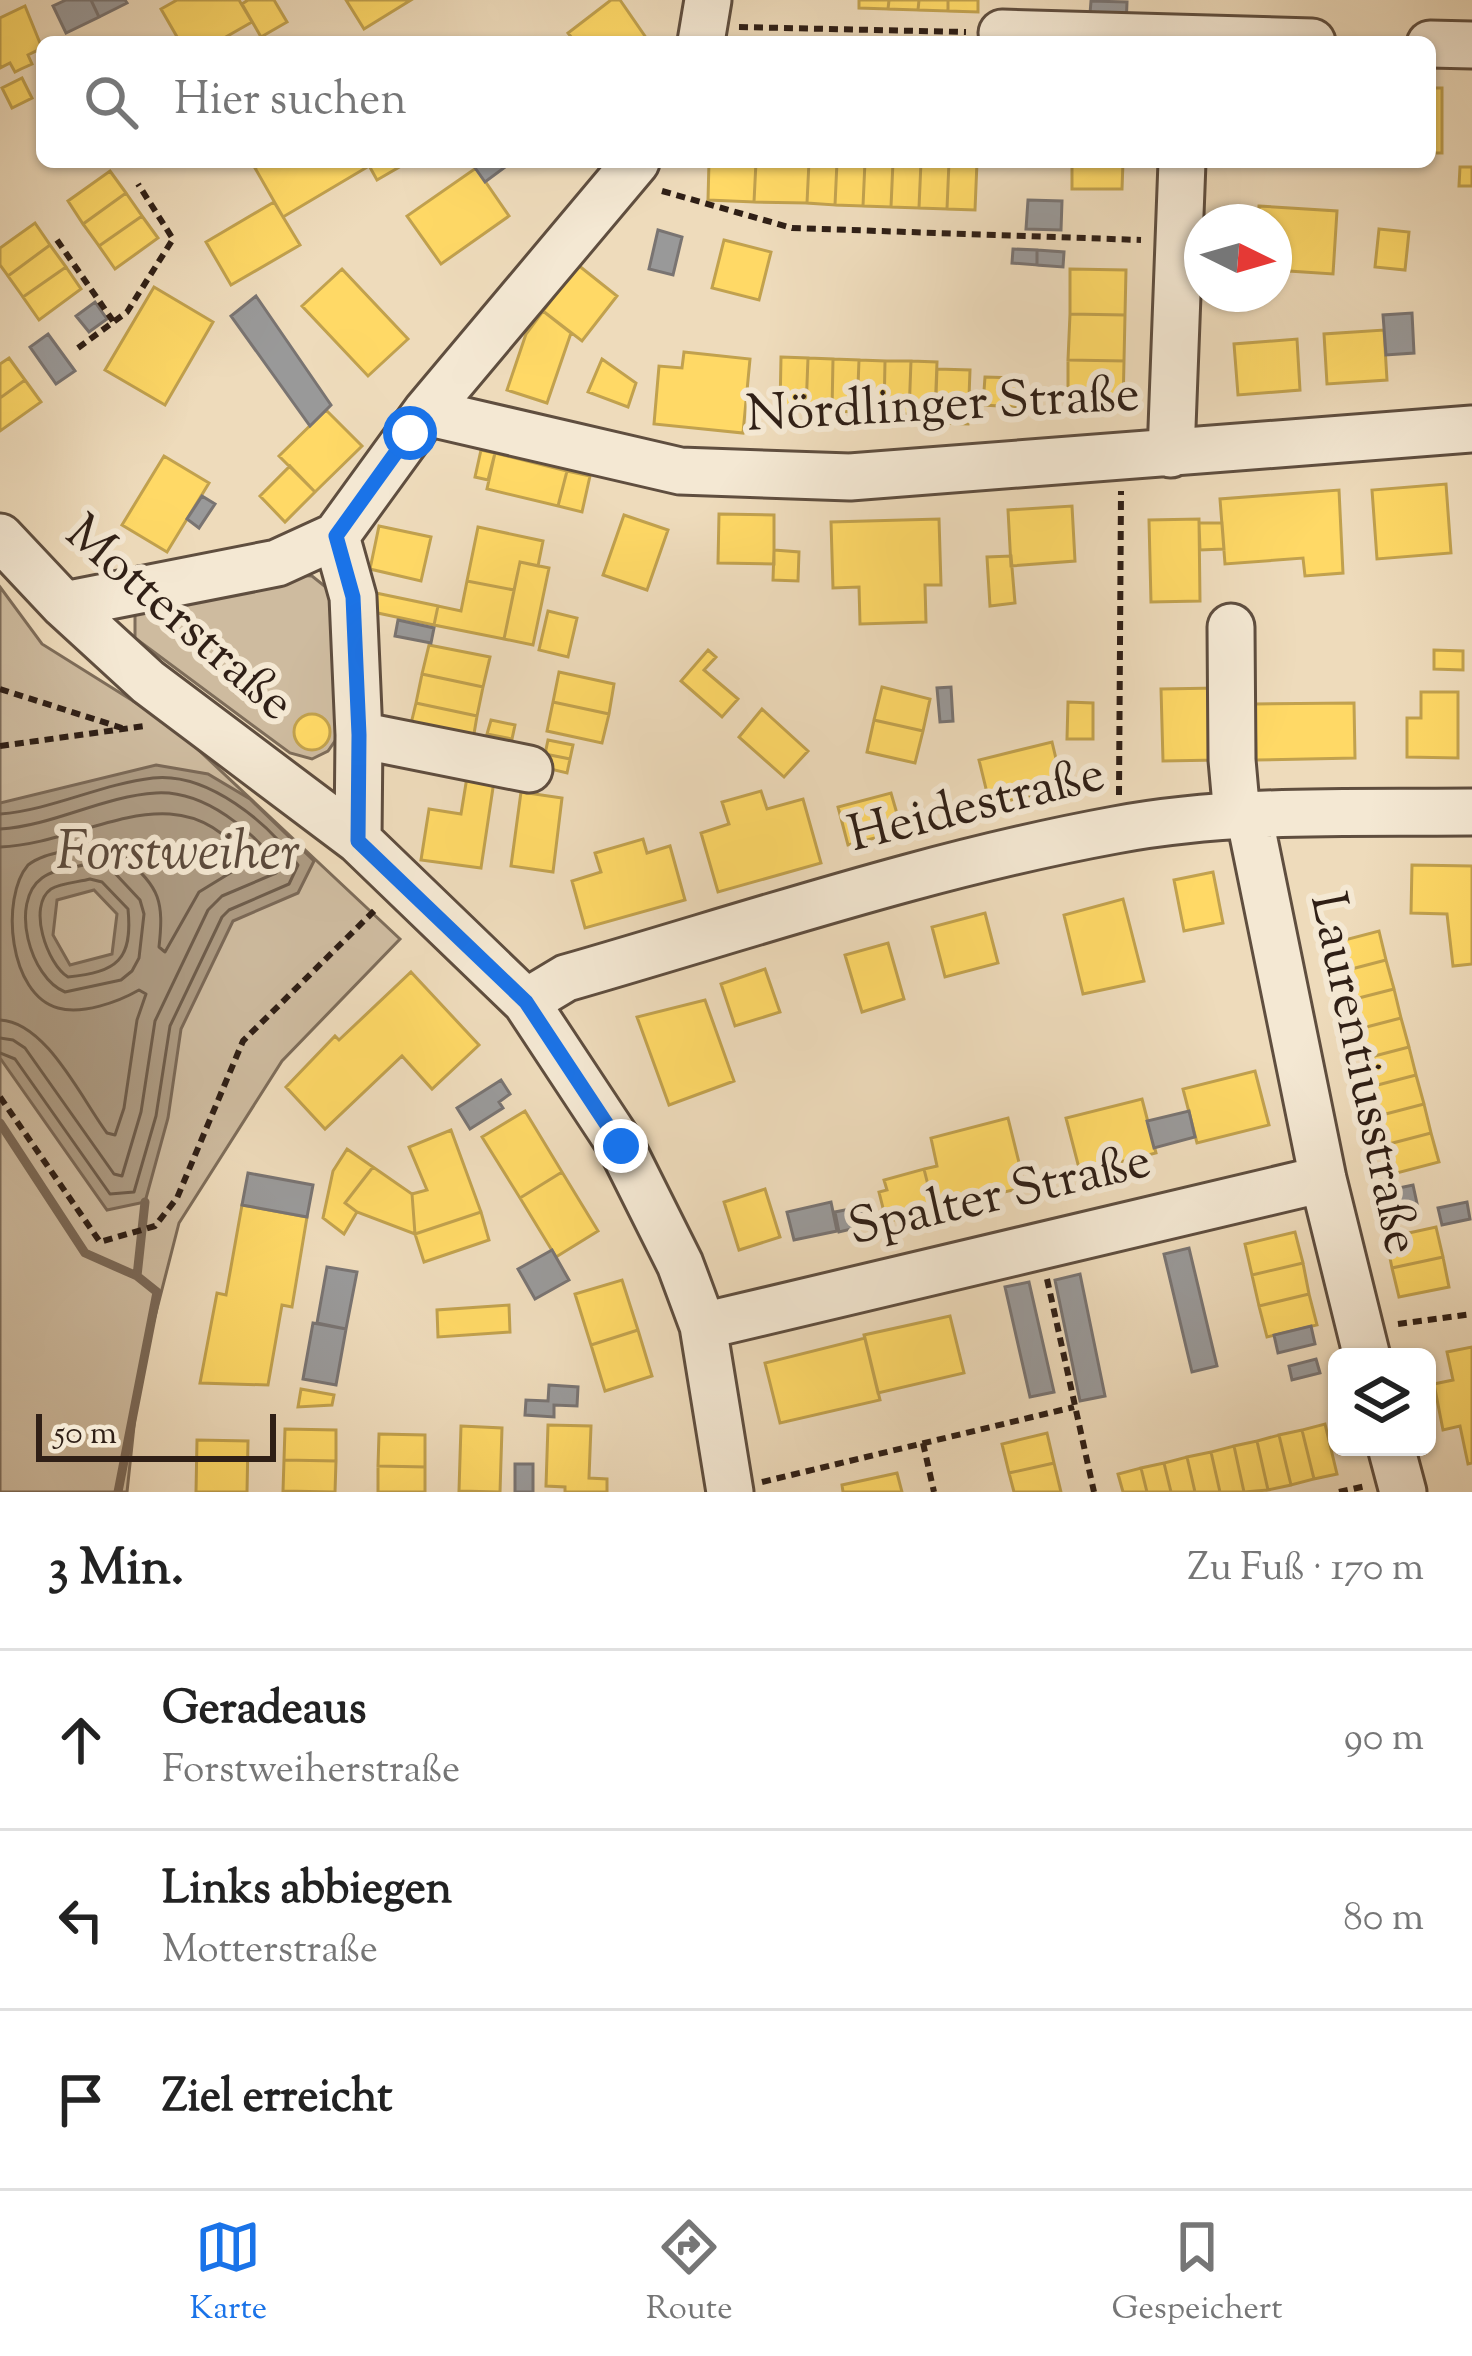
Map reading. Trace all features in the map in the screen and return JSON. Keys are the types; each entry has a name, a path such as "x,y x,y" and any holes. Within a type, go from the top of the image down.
{"street":[{"path":"1002,33 1188,27 1262,36"},
{"path":"1436,44 1472,45"},
{"path":"1171,454 1181,168"},
{"path":"64,605 277,563 336,536 426,412 630,171"},
{"name":"Nördlinger Straße","path":"426,412 680,471 725,475 850,477 1472,429"},
{"path":"336,536 353,597 358,841"},
{"name":"Motterstraße","path":"0,537 64,605 192,718 358,841 526,1002 660,1217 703,1326 730,1491"},
{"name":"Laurentiusstraße","path":"1232,627 1232,760 1363,1343"},
{"path":"359,735 529,769"},
{"name":"Heidestraße","path":"526,1002 566,978 908,879 1118,829 1243,815 1472,812"},
{"name":"Spalter Straße","path":"703,1326 1323,1179"},
{"path":"1393,1456 1402,1492"}],"path":[{"path":"705,23 1002,33"},
{"path":"630,171 792,228 1178,242"},
{"path":"78,348 128,312 173,239 138,184"},
{"path":"57,240 114,322"},
{"path":"1118,829 1121,457"},
{"path":"0,689 125,729"},
{"path":"0,746 192,718"},
{"path":"0,1097 100,1242 155,1226 177,1198 243,1042 401,884"},
{"path":"1040,1246 1094,1492"},
{"path":"1363,1343 1472,1314"},
{"path":"730,1491 1074,1407"},
{"path":"923,1443 934,1492"}],"shaded area":[{"path":"290,575 312,576 337,596 346,725 328,751 312,759 290,753 135,638 135,615 152,601"},
{"path":"0,587 42,644 173,726 400,939 282,1061 179,1223 139,1379 127,1492 0,1492"}],"water":[{"name":"Forstweiher","path":"156,765 208,774 250,799 314,861 298,893 233,921 181,1029 168,1118 145,1202 107,1210 0,1058 0,803","holes":["94,890 117,914 112,954 70,965 53,935 57,900"]}],"building: Wohnen":[{"path":"177,0 239,0 252,22 228,36 177,36 161,9"},
{"path":"274,0 287,22 260,36 242,4"},
{"path":"346,0 411,0 364,29"},
{"path":"611,0 620,0 645,36 570,36 568,33"},
{"path":"859,0 889,0 888,9 859,8"},
{"path":"889,0 919,0 918,10 888,9"},
{"path":"919,0 948,0 948,11 918,10"},
{"path":"948,0 978,0 978,12 948,11"},
{"path":"25,6 37,36 36,51 28,55 32,64 15,72 10,63 0,68 0,18"},
{"path":"22,78 32,98 12,108 2,88"},
{"path":"1436,88 1442,88 1442,153 1436,153"},
{"path":"1460,167 1472,167 1472,186 1459,186"},
{"path":"255,168 366,168 283,217"},
{"path":"370,168 398,168 377,180"},
{"path":"476,168 509,216 441,264 407,216"},
{"path":"709,168 756,168 754,202 708,200"},
{"path":"756,168 809,168 807,203 754,202"},
{"path":"809,168 837,168 835,205 807,203"},
{"path":"837,168 865,168 863,206 835,205"},
{"path":"865,168 893,168 891,207 863,206"},
{"path":"893,168 921,168 919,208 891,207"},
{"path":"921,168 949,168 947,209 919,208"},
{"path":"949,168 977,168 975,210 947,209"},
{"path":"1072,168 1123,168 1122,189 1072,189"},
{"path":"110,171 126,193 83,224 68,201"},
{"path":"126,193 142,216 99,246 83,224"},
{"path":"274,202 300,245 231,285 206,242"},
{"path":"1292,208 1337,211 1333,274 1292,271"},
{"path":"142,216 158,238 115,269 99,246"},
{"path":"35,223 50,245 8,276 0,265 0,248"},
{"path":"1379,229 1409,232 1405,270 1375,267"},
{"path":"724,240 771,252 759,300 712,288"},
{"path":"50,245 66,267 23,297 8,276"},
{"path":"578,265 617,296 582,341 543,311"},
{"path":"66,267 81,289 39,320 23,297"},
{"path":"342,269 408,339 368,376 302,306"},
{"path":"1070,269 1126,270 1125,315 1070,314"},
{"path":"154,287 213,322 165,405 105,370"},
{"path":"543,311 571,333 547,403 507,390 526,334"},
{"path":"1070,314 1125,315 1124,361 1068,360"},
{"path":"1384,330 1387,380 1327,384 1324,334"},
{"path":"1297,339 1300,390 1238,395 1234,344"},
{"path":"684,352 750,359 743,433 654,424 659,366 682,368"},
{"path":"781,357 808,358 806,410 780,409"},
{"path":"9,358 25,380 0,398 0,364"},
{"path":"808,358 833,359 832,411 806,410"},
{"path":"602,359 636,383 628,407 588,392"},
{"path":"833,359 859,360 857,412 832,411"},
{"path":"859,360 885,361 884,413 857,412"},
{"path":"1068,360 1124,361 1123,406 1068,405"},
{"path":"885,361 911,361 909,414 884,413"},
{"path":"911,361 937,362 935,414 909,414"},
{"path":"937,369 970,370 968,424 935,423"},
{"path":"985,377 1017,378 1016,407 983,405"},
{"path":"25,380 41,402 0,431 0,398"},
{"path":"326,410 362,446 315,492 279,456"},
{"path":"481,450 495,453 488,480 475,477"},
{"path":"495,453 567,471 558,506 487,489"},
{"path":"164,456 209,483 167,552 122,525"},
{"path":"290,466 315,492 285,522 260,496"},
{"path":"567,471 590,476 582,512 558,506"},
{"path":"1446,484 1451,553 1377,559 1372,490"},
{"path":"1339,490 1343,573 1305,576 1303,558 1225,564 1220,499"},
{"path":"1072,506 1075,561 1011,566 1008,510"},
{"path":"719,514 774,515 774,564 718,563"},
{"path":"624,515 668,530 647,590 603,575"},
{"path":"939,519 941,585 925,585 926,622 860,624 859,587 833,588 831,522"},
{"path":"1199,519 1200,601 1151,602 1149,520"},
{"path":"1199,523 1222,523 1224,549 1200,550"},
{"path":"379,526 431,537 421,581 370,569"},
{"path":"478,527 543,541 538,566 520,562 514,590 467,581"},
{"path":"774,550 799,552 798,581 773,580"},
{"path":"1011,556 1015,603 990,606 987,557"},
{"path":"520,562 549,568 533,645 504,639"},
{"path":"467,581 514,590 504,639 434,625 438,606 461,611"},
{"path":"376,593 438,606 434,625 373,612"},
{"path":"548,611 577,618 568,657 539,650"},
{"path":"429,645 490,657 483,687 422,674"},
{"path":"708,650 716,657 704,670 738,699 722,717 681,681"},
{"path":"1434,650 1463,651 1463,670 1434,669"},
{"path":"559,672 614,684 609,714 553,702"},
{"path":"422,674 483,687 477,716 416,703"},
{"path":"882,687 930,699 923,731 874,720"},
{"path":"1217,688 1218,760 1163,761 1161,689"},
{"path":"1421,692 1458,692 1458,758 1407,757 1407,718 1421,718"},
{"path":"553,702 609,714 602,743 547,731"},
{"path":"1068,702 1093,703 1093,739 1067,739"},
{"path":"416,703 477,716 472,746 409,732"},
{"path":"1354,703 1355,758 1256,760 1255,704"},
{"path":"762,709 808,751 784,777 739,737"},
{"path":"312,714 325,719 330,732 325,745 312,750 299,745 294,732 299,719"},
{"path":"491,720 515,725 512,739 487,734"},
{"path":"874,720 923,731 915,763 867,752"},
{"path":"548,740 573,745 570,759 545,754"},
{"path":"1052,742 1063,788 990,805 979,760"},
{"path":"545,754 570,759 567,773 542,767"},
{"path":"467,777 494,781 481,868 421,860 429,809 461,814"},
{"path":"761,791 767,809 803,799 821,863 718,892 701,833 729,824 722,802"},
{"path":"521,792 562,798 553,872 511,866"},
{"path":"891,793 902,831 848,845 838,807"},
{"path":"643,839 647,853 670,846 685,900 585,928 572,881 601,872 595,853"},
{"path":"1412,865 1472,866 1472,964 1453,966 1447,914 1411,913"},
{"path":"1213,872 1223,923 1184,931 1174,880"},
{"path":"1123,899 1144,981 1083,994 1064,915"},
{"path":"985,913 998,963 945,977 932,927"},
{"path":"1379,931 1386,960 1340,972 1333,943"},
{"path":"888,943 904,999 862,1012 845,955"},
{"path":"1386,960 1394,989 1347,1001 1340,972"},
{"path":"765,969 780,1012 735,1026 721,984"},
{"path":"411,972 479,1045 432,1089 402,1056 325,1129 286,1087 335,1036 339,1040"},
{"path":"1394,989 1401,1018 1355,1030 1347,1001"},
{"path":"705,1000 734,1081 669,1105 637,1017"},
{"path":"1401,1018 1409,1047 1363,1059 1355,1030"},
{"path":"1409,1047 1416,1075 1370,1087 1363,1059"},
{"path":"1255,1071 1269,1125 1197,1143 1183,1089"},
{"path":"1416,1075 1424,1104 1378,1116 1370,1087"},
{"path":"1142,1099 1156,1153 1080,1172 1066,1118"},
{"path":"1424,1104 1431,1133 1385,1145 1378,1116"},
{"path":"525,1111 562,1172 520,1198 482,1137"},
{"path":"1008,1118 1025,1187 934,1209 924,1169 937,1166 931,1138"},
{"path":"451,1130 481,1212 415,1234 412,1194 427,1190 409,1147"},
{"path":"1431,1133 1439,1162 1393,1174 1385,1145"},
{"path":"347,1149 373,1167 345,1203 357,1212 344,1234 323,1218 333,1171"},
{"path":"373,1167 412,1194 415,1234 345,1203"},
{"path":"924,1169 934,1209 894,1220 891,1210 884,1212 879,1192 887,1190 884,1180"},
{"path":"562,1172 598,1231 556,1257 520,1198"},
{"path":"765,1189 780,1237 739,1250 724,1202"},
{"path":"242,1205 307,1217 292,1307 282,1305 268,1385 200,1383 217,1293 226,1295"},
{"path":"481,1212 489,1240 424,1262 415,1234"},
{"path":"1436,1227 1443,1257 1392,1268 1386,1238"},
{"path":"1295,1232 1303,1263 1252,1275 1245,1244"},
{"path":"1443,1257 1449,1287 1399,1297 1392,1268"},
{"path":"1303,1263 1309,1294 1259,1306 1252,1275"},
{"path":"622,1280 638,1330 591,1345 575,1294"},
{"path":"1309,1294 1317,1325 1267,1337 1259,1306"},
{"path":"509,1305 510,1332 438,1337 437,1310"},
{"path":"950,1316 964,1373 878,1393 864,1335"},
{"path":"638,1330 652,1376 605,1391 591,1345"},
{"path":"865,1338 880,1400 780,1423 765,1363"},
{"path":"1472,1347 1472,1463 1468,1464 1460,1426 1443,1430 1436,1394 1436,1384 1453,1380 1447,1352"},
{"path":"301,1389 334,1395 332,1405 298,1407"},
{"path":"1325,1424 1328,1456 1333,1456 1337,1474 1314,1479 1302,1430"},
{"path":"548,1425 591,1426 589,1478 607,1479 607,1492 565,1492 565,1487 546,1486"},
{"path":"461,1426 502,1428 500,1492 459,1491"},
{"path":"285,1429 336,1430 336,1461 284,1460"},
{"path":"1302,1430 1314,1479 1291,1485 1279,1435"},
{"path":"1047,1433 1054,1463 1009,1473 1002,1444"},
{"path":"379,1434 425,1435 425,1467 378,1466"},
{"path":"1279,1435 1291,1485 1268,1490 1257,1441"},
{"path":"197,1440 248,1441 247,1492 196,1492"},
{"path":"1257,1441 1268,1490 1244,1492 1234,1446"},
{"path":"1234,1446 1244,1492 1220,1492 1211,1452"},
{"path":"1211,1452 1220,1492 1195,1492 1187,1457"},
{"path":"1187,1457 1195,1492 1171,1492 1164,1463"},
{"path":"284,1460 336,1461 335,1492 283,1491"},
{"path":"1054,1463 1061,1492 1014,1492 1009,1473"},
{"path":"1164,1463 1171,1492 1147,1492 1141,1468"},
{"path":"378,1466 425,1467 425,1492 378,1492"},
{"path":"1141,1468 1147,1492 1123,1492 1118,1474"},
{"path":"897,1473 902,1492 843,1492 842,1485"}],"building: Industrie":[{"path":"66,0 91,0 99,17 66,33 53,6"},
{"path":"91,0 125,0 127,3 99,17"},
{"path":"1091,1 1127,2 1126,28 1089,27"},
{"path":"475,168 504,168 485,182"},
{"path":"1028,200 1062,201 1061,230 1026,229"},
{"path":"658,230 682,237 673,275 649,269"},
{"path":"1013,249 1037,250 1037,265 1012,263"},
{"path":"1037,250 1064,252 1063,267 1037,265"},
{"path":"256,296 331,405 310,426 231,316"},
{"path":"95,302 107,319 89,332 76,316"},
{"path":"1412,313 1414,353 1386,355 1383,315"},
{"path":"48,334 75,371 56,384 30,347"},
{"path":"202,496 215,504 199,528 187,519"},
{"path":"398,620 434,628 431,643 395,636"},
{"path":"951,687 953,721 940,722 937,688"},
{"path":"501,1080 510,1094 499,1102 503,1108 470,1129 457,1108"},
{"path":"1189,1111 1195,1137 1154,1148 1147,1121"},
{"path":"248,1173 313,1185 307,1217 242,1205"},
{"path":"1413,1185 1418,1208 1390,1214 1385,1191"},
{"path":"831,1202 837,1231 794,1240 787,1212"},
{"path":"1467,1202 1470,1219 1442,1225 1438,1208"},
{"path":"860,1207 864,1226 839,1232 835,1212"},
{"path":"1189,1248 1217,1366 1192,1372 1164,1254"},
{"path":"552,1250 569,1280 535,1299 518,1269"},
{"path":"327,1267 357,1272 346,1329 317,1323"},
{"path":"1080,1274 1105,1396 1080,1401 1055,1280"},
{"path":"1029,1282 1054,1392 1030,1397 1005,1287"},
{"path":"313,1323 346,1329 336,1385 303,1379"},
{"path":"1311,1326 1315,1344 1278,1353 1274,1335"},
{"path":"1316,1359 1320,1373 1292,1380 1289,1366"},
{"path":"549,1385 578,1387 577,1406 554,1405 554,1417 525,1415 526,1400 548,1401"},
{"path":"515,1464 533,1464 533,1492 515,1492"}],"waterway":[{"path":"0,1123 85,1253 137,1276 157,1292 118,1492"},
{"path":"137,1276 145,1202"}],"route":[{"path":"410,433 336,536 353,597 358,841 526,1002 621,1146"}]}
